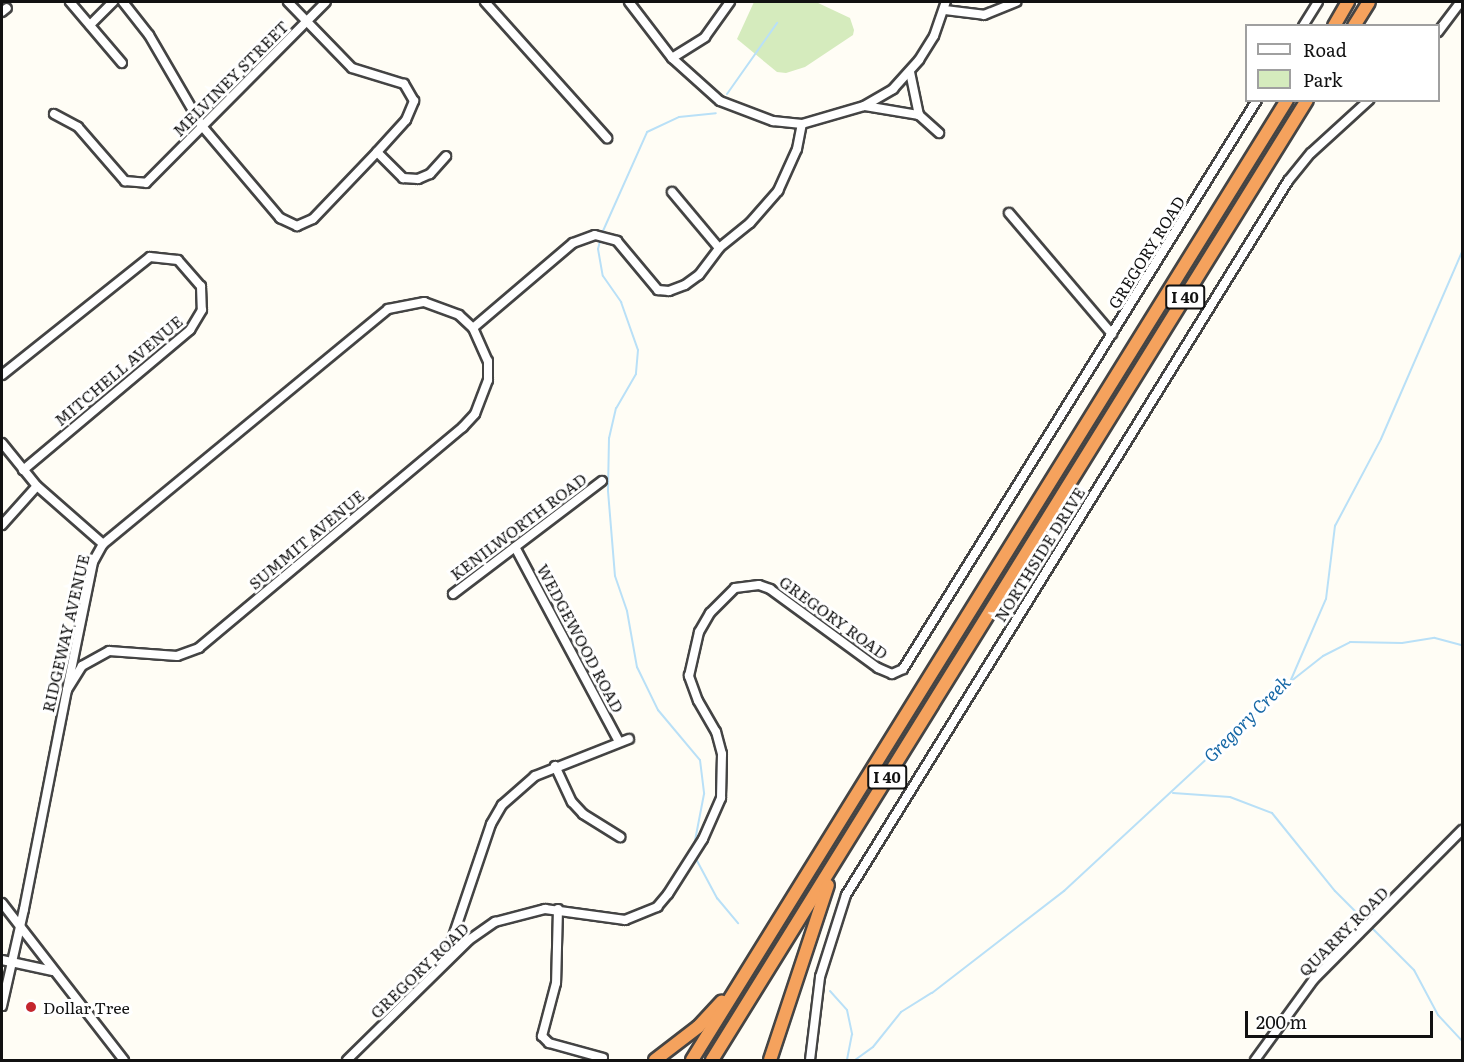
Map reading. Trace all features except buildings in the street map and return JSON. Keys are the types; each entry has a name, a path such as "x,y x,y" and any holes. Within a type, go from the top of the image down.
{"highway":[{"path":"1335,24 1348,2"},
{"path":"1355,24 1369,2"},
{"name":"I 40","path":"692,1060 1286,102"},
{"name":"I 40","path":"712,1060 1306,102"},
{"path":"770,1060 820,902 868,809"},
{"path":"655,1060 698,1027 749,968"}],"street":[{"path":"70,2 122,63"},
{"path":"90,25 113,2"},
{"path":"123,2 149,35 202,126 280,218 297,226 313,219 412,112 411,92 404,84 352,68 288,2"},
{"name":"MELVINEY STREET","path":"54,114 78,127 118,174 132,183 146,183 326,2"},
{"path":"485,2 607,138"},
{"path":"629,2 672,58 720,101 764,119 802,124 864,106 893,89 910,72 945,5 984,15 1017,2"},
{"path":"672,58 705,37 730,2"},
{"path":"1304,24 1318,2"},
{"path":"1440,29 1461,2"},
{"path":"910,72 919,115"},
{"name":"GREGORY ROAD","path":"347,1060 469,940 495,922 533,911 558,909 608,919 642,915 668,894 708,830 721,798 722,754 689,676 699,633 725,596 747,584 770,589 878,668 892,674 903,669 1256,102"},
{"name":"NORTHSIDE DRIVE","path":"810,1060 820,978 846,894 1288,181 1311,153 1367,102"},
{"path":"864,106 919,115 939,134"},
{"path":"473,328 583,237 595,235 617,241 649,283 669,291 699,275 719,248 750,223 778,191 797,149 802,124"},
{"path":"377,152 398,174 412,179 427,177 446,156"},
{"path":"672,192 719,248"},
{"path":"1009,213 1112,334"},
{"name":"MITCHELL AVENUE","path":"2,375 150,257 178,260 197,279 203,298 202,310 190,330 23,470"},
{"name":"RIDGEWAY AVENUE","path":"2,1006 6,961 20,926 93,562 103,544 388,309 424,302 443,306 473,328"},
{"name":"SUMMIT AVENUE","path":"67,690 82,666 109,651 177,656 199,648 463,427 480,405 488,380 485,352 473,328"},
{"path":"2,443 37,486 103,544"},
{"name":"KENILWORTH ROAD","path":"453,594 602,481"},
{"path":"2,525 37,486"},
{"name":"WEDGEWOOD ROAD","path":"515,547 619,742"},
{"path":"443,967 491,824 517,789 555,766 629,739"},
{"path":"555,766 572,802 583,814 620,837"},
{"name":"QUARRY ROAD","path":"1255,1060 1314,979 1462,830"},
{"path":"2,903 124,1060"},
{"path":"558,909 556,983 542,1036 549,1043 603,1058"},
{"path":"6,961 53,971"}],"green space":[{"path":"754,2 816,2 850,18 854,30 853,35 805,67 786,73 777,72 737,39"}],"waterway":[{"path":"727,94 777,23"},
{"path":"603,231 647,132 679,117 716,113"},
{"path":"600,241 598,249 603,276 621,302 638,350 636,374 616,408 609,438 608,491 615,576 627,611 637,667 658,710 700,760 704,794 694,846"},
{"name":"Gregory Creek","path":"855,1060 873,1047 901,1012 932,993 1064,891 1290,682 1326,599 1335,526 1381,439 1462,252"},
{"path":"1290,682 1323,656 1350,642 1402,643 1435,638 1462,645"},
{"path":"1173,793 1230,797 1272,813 1335,891 1414,970 1438,1015 1462,1041"},
{"path":"695,857 717,898 738,923"},
{"path":"830,991 847,1010 852,1034 847,1060"}],"place":[{"name":"Dollar Tree","path":"31,1007"}]}
